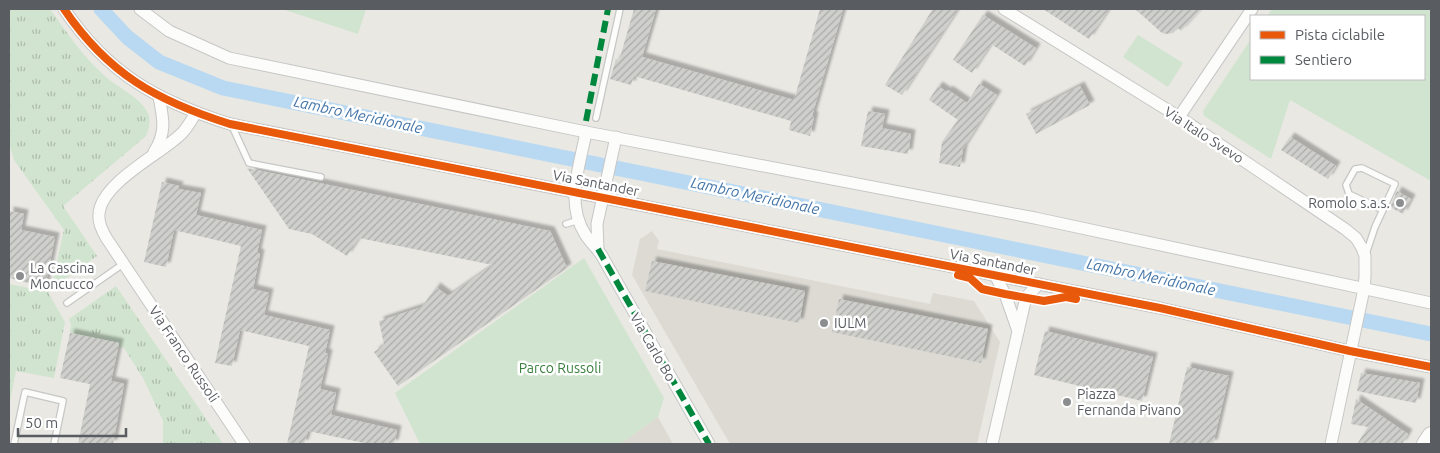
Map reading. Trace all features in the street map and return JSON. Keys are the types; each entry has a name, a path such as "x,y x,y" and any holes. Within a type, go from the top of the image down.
{"street":[{"name":"Via Santander","path":"64,9 78,30 109,62 159,96 196,113 231,124 575,187 994,276 1160,308 1350,351"},
{"path":"140,9 169,31 229,58 615,142 1035,218 1363,294 1431,304"},
{"name":"Via Italo Svevo","path":"1004,9 1179,118 1345,229 1356,238 1365,256"},
{"path":"1179,118 1252,9"},
{"name":"Via Franco Russoli","path":"152,155 158,146 164,130 159,96"},
{"name":"Via Franco Russoli","path":"196,113 182,134 152,155 111,189 102,201 99,219 103,232 123,264 244,444"},
{"path":"575,187 586,136"},
{"name":"Via Carlo Bo","path":"598,249 597,224 615,142"},
{"name":"Via Carlo Bo","path":"575,187 576,212 585,235 598,249 709,444"},
{"path":"1330,444 1363,294 1365,256"},
{"path":"994,276 1005,294 1018,331"},
{"path":"992,444 1027,296 1039,284"},
{"path":"1350,351 1431,367"},
{"path":"1425,444 1431,435"}],"lane":[{"path":"596,118 620,9"},
{"path":"231,124 249,163 321,177"},
{"path":"1365,256 1375,227 1383,210 1395,184 1362,168 1355,169 1346,185 1349,194 1383,210"},
{"path":"566,224 579,220"},
{"path":"67,303 123,264"},
{"path":"14,444 25,392 63,401 54,444"}],"shaded area":[{"name":"IULM","path":"652,231 659,241 657,249 930,304 933,293 974,301 1000,342 977,444 730,444 632,275 640,239"},
{"path":"658,417 673,444 620,444"}],"green space":[{"path":"9,9 50,9 91,62 107,78 140,102 148,113 149,119 149,128 146,136 63,206 97,256 51,289 64,230 14,160 9,143"},
{"path":"282,9 366,9 358,34"},
{"path":"1272,9 1431,9 1431,181 1290,100 1271,159 1204,116 1203,111 1250,40 1250,80 1425,80 1425,15 1268,15"},
{"path":"1138,35 1183,63 1168,87 1123,57"},
{"name":"Parco Russoli","path":"584,258 664,398 658,417 620,444 420,444 395,393"},
{"path":"9,284 48,292 65,322 54,378 16,371 9,407"},
{"path":"116,286 223,444 163,444 163,421 143,378 124,348 118,347 119,343 70,333 71,325 69,319"}],"building":[{"path":"634,9 656,9 642,57 794,100 820,9 843,9 812,116 814,116 810,136 789,130 791,121 634,76 631,85 610,79 616,59 619,61"},
{"path":"933,9 958,9 902,95 885,85"},
{"path":"1043,9 1109,9 1089,39"},
{"path":"1135,9 1201,9 1181,31 1178,28 1173,33 1167,34 1162,33"},
{"path":"983,15 1036,48 1025,66 991,44 972,73 953,60"},
{"path":"979,84 997,95 963,149 960,167 939,163 942,142 958,120 929,100 938,86 947,92 948,90 967,103"},
{"path":"1080,86 1090,105 1036,134 1026,114"},
{"path":"868,111 885,114 882,128 911,134 908,154 861,146"},
{"path":"1290,137 1336,166 1328,179 1281,150"},
{"path":"247,168 550,231 567,268 398,386 374,352 384,345 379,321 422,307 436,287 448,296 493,265 359,238 347,256 312,234 289,229"},
{"path":"162,182 179,186 178,189 201,193 196,215 262,230 257,253 260,254 253,289 269,293 264,315 330,330 325,353 328,354 320,389 336,393 331,415 397,430 394,444 369,444 308,431 304,444 287,444 309,346 240,330 232,366 215,363 241,246 174,230 166,267 144,262"},
{"path":"1397,191 1411,199 1403,214 1390,207"},
{"path":"9,211 24,214 21,230 55,237 45,287 9,278"},
{"path":"652,261 805,291 799,323 645,291"},
{"path":"839,299 988,329 981,363 832,332"},
{"path":"1045,331 1153,357 1142,401 1034,375"},
{"path":"70,333 119,343 111,381 124,384 113,444 78,444 90,384 60,378"},
{"path":"1187,367 1229,376 1213,444 1169,444"},
{"path":"1361,373 1420,383 1416,403 1357,391"},
{"path":"1356,399 1408,434 1402,444 1357,444 1368,427 1351,424"}],"waterway":[{"name":"Lambro Meridionale","path":"101,9 127,37 159,62 223,88 1431,334"}],"marked path":[{"path":"586,121 608,9"},
{"path":"598,249 709,444"}],"cycle path":[{"path":"64,9 98,51 136,82 157,95 179,105 230,124 1160,308 1350,351 1431,367"},
{"path":"958,275 970,278 982,289 1005,294 1044,301 1066,297 1076,299"}],"place":[{"name":"Romolo s.a.s.","path":"1400,203"},
{"name":"La Cascina Moncucco","path":"20,276"},
{"name":"IULM","path":"824,323"},
{"name":"Piazza Fernanda Pivano","path":"1067,402"}]}
